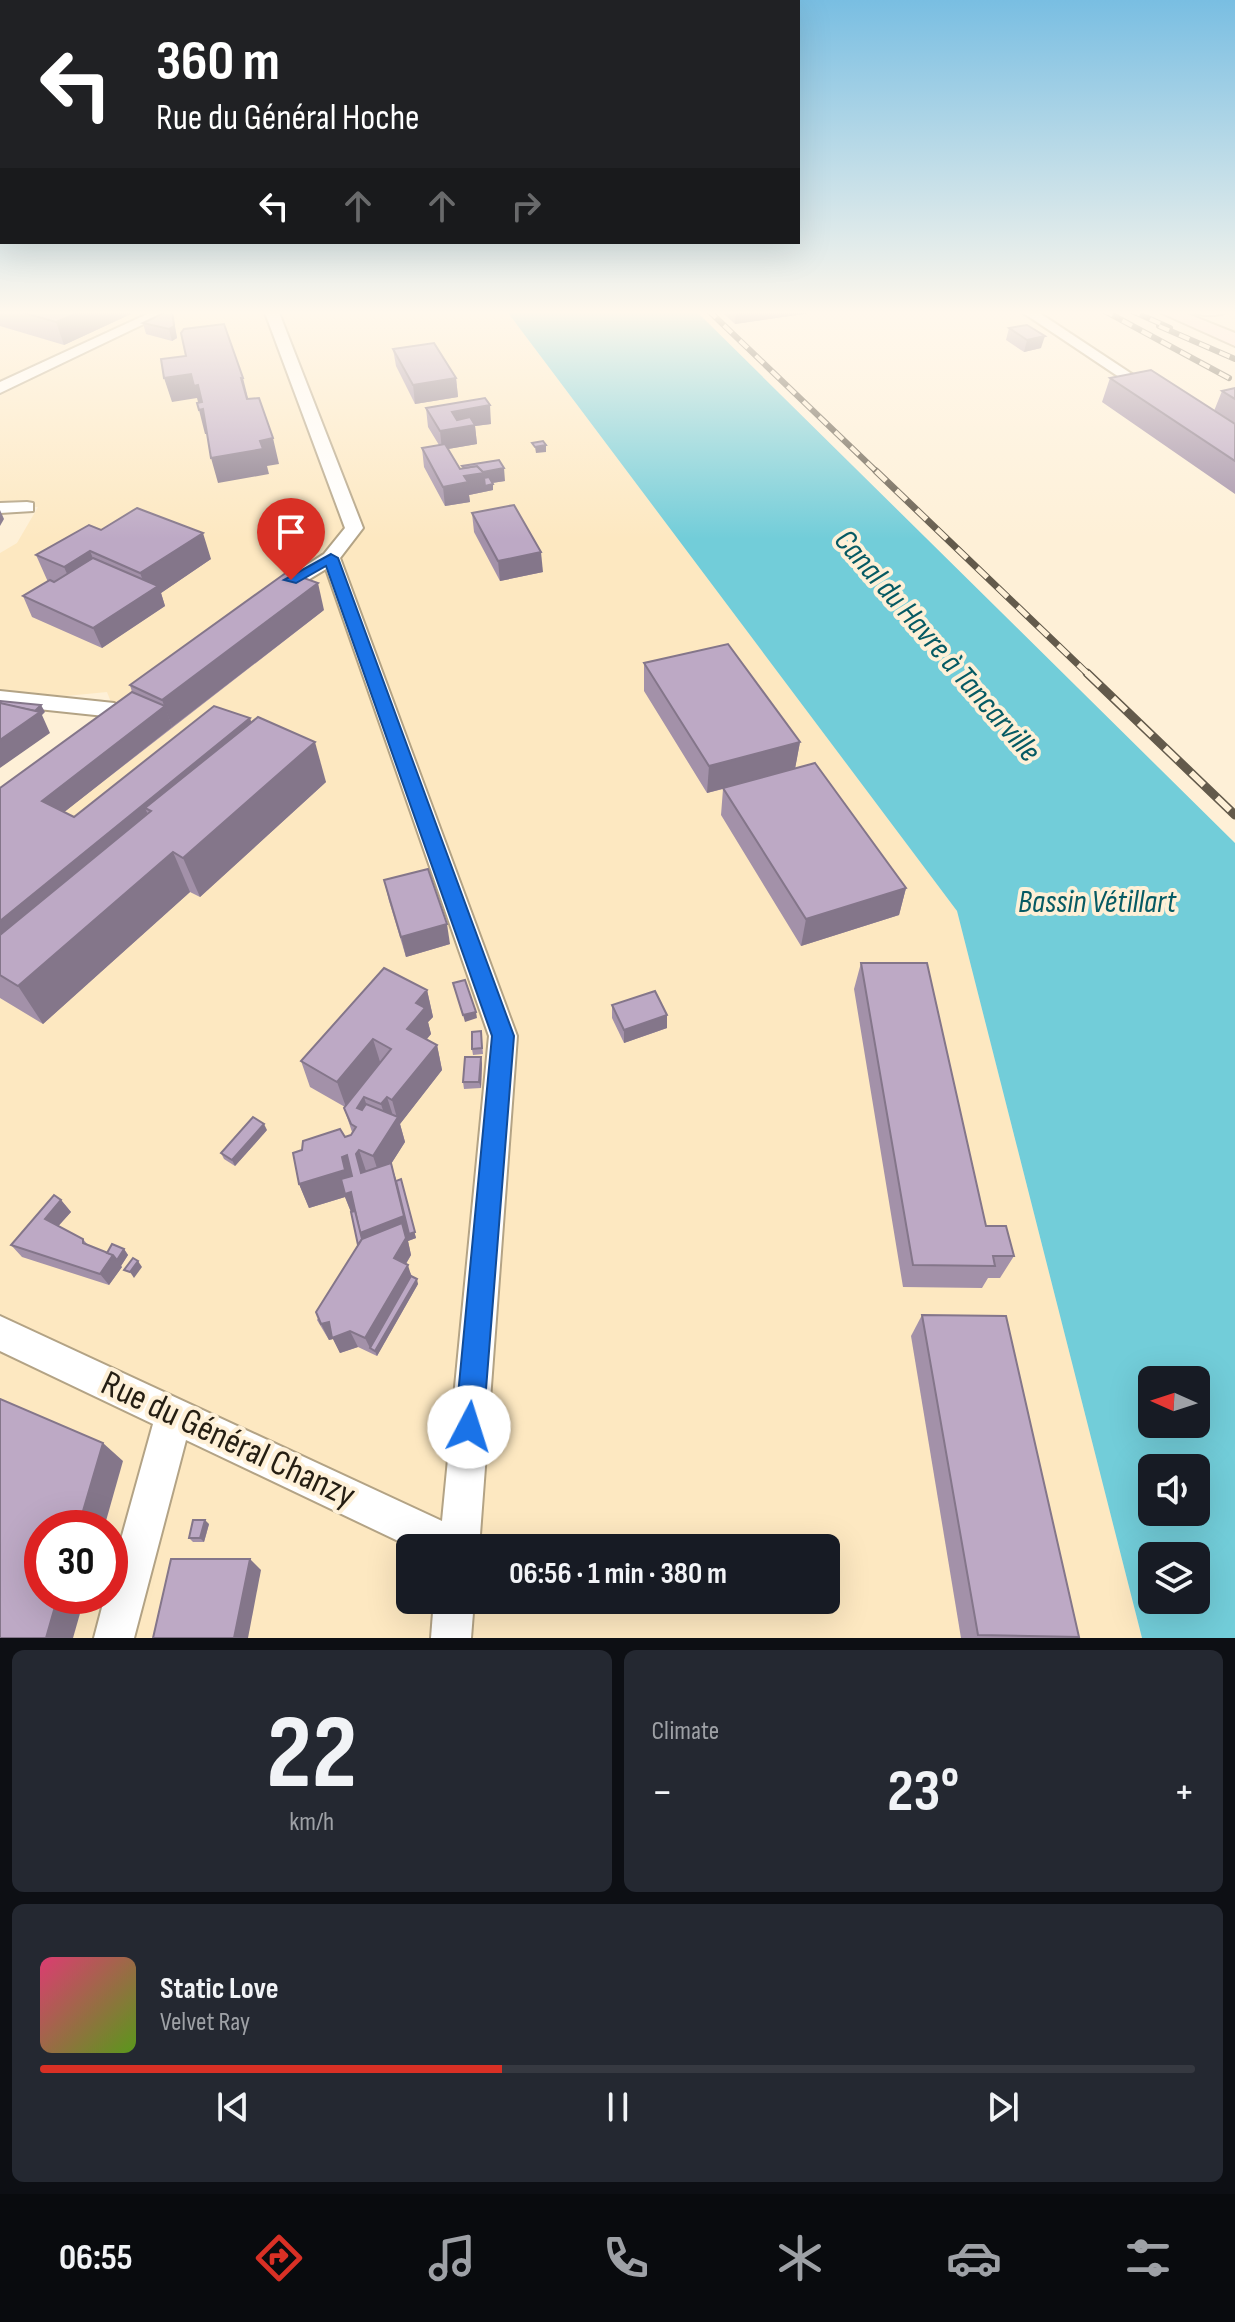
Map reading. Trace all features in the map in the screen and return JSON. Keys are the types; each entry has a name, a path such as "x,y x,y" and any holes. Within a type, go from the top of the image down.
{"street":[{"path":"260,602 331,558 354,528 300,386"},
{"path":"1143,386 1170,404"},
{"path":"0,508 27,507"},
{"path":"331,558 503,1036 459,1534"},
{"path":"0,698 120,705 89,728"},
{"name":"Rue du Général Chanzy","path":"0,1333 428,1534"},
{"path":"114,1638 174,1414"},
{"path":"451,1638 453,1614"}],"shaded area":[{"path":"0,386 563,386 957,911 1142,1638 0,1638 0,793 114,710 107,692 66,696 0,690 0,553 17,543 38,507 0,508"}],"water":[{"name":"Bassin Vétillart","path":"563,386 772,386 1235,843 1235,1638 1142,1638 957,911"}],"building":[{"path":"198,386 243,386 247,399 259,398 273,438 260,441 263,449 211,458 203,409 199,410 197,403 202,402"},
{"path":"1123,386 1177,386 1235,424 1235,461"},
{"path":"1235,388 1235,399 1222,391"},
{"path":"485,398 490,405 452,412 457,420 470,417 475,425 440,431 426,408"},
{"path":"543,441 546,445 535,447 532,443"},
{"path":"445,444 460,469 477,466 484,473 464,476 468,482 443,487 422,448"},
{"path":"499,460 504,468 483,472 477,466 462,466"},
{"path":"489,477 493,484 485,486 484,478"},
{"path":"514,505 541,552 498,561 472,513"},
{"path":"137,508 203,533 140,573 90,551 64,567 36,555 89,525 101,530"},
{"path":"93,558 158,586 93,628 23,596 50,580 54,582"},
{"path":"287,572 318,583 162,700 130,685"},
{"path":"728,644 800,742 709,766 644,663"},
{"path":"132,692 165,706 42,801 74,817 214,706 250,718 0,921 0,788"},
{"path":"0,701 41,705 35,711 1,704"},
{"path":"0,703 40,712 0,740"},
{"path":"258,717 315,742 183,858 173,852 18,986 0,975 0,935 151,811 145,808"},
{"path":"815,763 906,888 806,919 723,788"},
{"path":"428,869 447,924 401,937 384,880"},
{"path":"861,963 927,963 986,1226 1006,1226 1014,1256 993,1256 995,1266 913,1265"},
{"path":"384,968 427,990 416,1003 425,1008 407,1029 437,1045 392,1100 387,1097 381,1104 364,1097 357,1108 362,1110 366,1104 398,1117 373,1156 359,1150 356,1154 361,1173 391,1163 404,1216 360,1233 351,1192 345,1194 341,1179 352,1176 347,1155 342,1157 345,1170 299,1184 293,1153 302,1150 303,1141 340,1129 345,1137 351,1135 356,1127 351,1124 344,1108 391,1049 373,1039 337,1082 301,1061"},
{"path":"465,980 476,1012 463,1015 453,983"},
{"path":"655,991 667,1015 624,1030 612,1005"},
{"path":"481,1031 482,1048 472,1049 472,1032"},
{"path":"465,1057 481,1057 479,1082 463,1082"},
{"path":"253,1117 264,1124 232,1160 221,1153"},
{"path":"401,1179 415,1232 409,1234 396,1181"},
{"path":"54,1195 61,1200 45,1219 83,1239 83,1243 113,1255 100,1274 11,1245"},
{"path":"355,1211 362,1239 358,1245 351,1212"},
{"path":"402,1223 406,1238 394,1258 408,1265 365,1338 350,1331 332,1338 329,1322 321,1324 316,1312 362,1239"},
{"path":"112,1244 124,1249 117,1260 107,1253"},
{"path":"133,1258 138,1261 130,1272 124,1270"},
{"path":"411,1276 417,1279 375,1351 370,1348"},
{"path":"922,1315 1006,1316 1079,1637 978,1635"},
{"path":"0,1399 103,1443 83,1510 24,1510 24,1614 53,1614 46,1638 0,1638"},
{"path":"193,1520 205,1520 200,1538 189,1538"},
{"path":"171,1559 250,1559 234,1638 153,1638"}],"railway":[{"path":"788,386 878,473"},
{"path":"876,471 1089,675"},
{"path":"1087,673 1235,815"}],"route":[{"path":"291,580 331,558 503,1036 469,1427"}],"water label":[{"name":"Canal du Havre à Tancarville","path":"937,646"}]}
